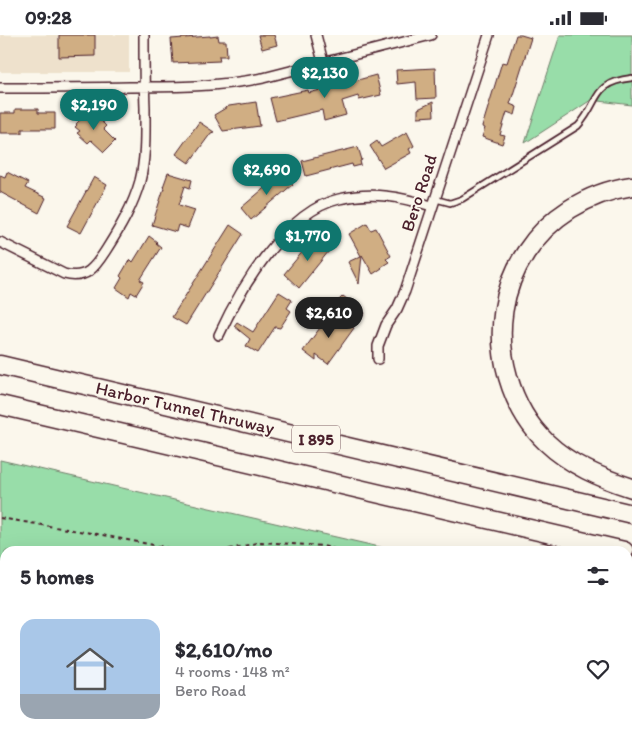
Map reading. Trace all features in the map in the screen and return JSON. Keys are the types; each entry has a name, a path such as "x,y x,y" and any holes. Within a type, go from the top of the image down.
{"highway":[{"path":"632,186 604,192 572,207 558,217 537,237 521,261 509,287 503,315 502,342 506,370 516,399 524,414 540,435 558,453 580,467 602,478 632,488"},
{"name":"Harbor Tunnel Thruway","path":"0,365 632,514"},
{"name":"I 895","path":"0,405 600,546"}],"street":[{"path":"0,242 70,275 83,274 97,265 124,220 136,193 143,167 145,149 144,35"},
{"path":"316,35 323,62"},
{"path":"0,88 144,87 215,85 243,82 431,35"},
{"name":"Bero Road","path":"378,359 378,346 386,325 405,291 488,35"},
{"path":"219,335 239,297 264,259 293,225 322,204 337,199 372,195 433,203"}],"lane":[{"path":"433,203 450,203 462,199 578,126 603,87 611,82 632,78"}],"path":[{"path":"0,518 158,546"},
{"path":"243,546 261,542 311,546"}],"shaded area":[{"path":"0,35 129,35 129,72 0,72"}],"green space":[{"path":"560,35 632,35 632,105 591,100 525,143"},
{"path":"0,460 375,546 0,546"}],"building":[{"path":"59,35 95,35 95,56 59,57"},
{"path":"258,35 274,35 277,45 262,49"},
{"path":"516,35 531,38 510,104 517,107 515,115 507,112 500,135 505,136 502,144 482,137 485,128 482,127 502,62 507,63"},
{"path":"218,36 219,41 226,41 227,56 219,56 220,61 173,63 171,39"},
{"path":"435,68 436,98 417,99 416,82 397,84 396,70"},
{"path":"376,75 381,95 359,100 358,96 342,101 346,115 324,121 322,110 276,121 270,98 308,90 309,93 339,85 338,81 346,79 347,83"},
{"path":"256,102 260,126 223,131 214,115 229,106"},
{"path":"433,102 434,116 418,117 418,109"},
{"path":"15,109 38,109 38,113 55,113 55,129 22,129 22,133 0,133 0,113 15,113"},
{"path":"90,110 106,126 103,129 115,141 104,152 91,140 88,143 77,133 80,131 75,127"},
{"path":"199,122 214,132 211,133 189,163 176,154"},
{"path":"407,132 414,146 409,149 411,153 384,168 370,146 377,141 381,147"},
{"path":"358,147 362,160 360,161 361,165 353,167 352,164 306,176 302,161"},
{"path":"7,172 28,183 25,188 46,198 39,213 0,192 0,175 5,177"},
{"path":"283,172 293,184 251,220 241,208"},
{"path":"168,173 192,180 190,188 185,186 179,205 195,210 188,228 178,225 176,232 152,225"},
{"path":"94,177 107,185 81,233 67,226"},
{"path":"367,223 371,230 376,228 391,256 386,259 389,262 373,274 362,255 359,284 348,262 361,256 349,234"},
{"path":"230,225 243,234 186,325 172,317"},
{"path":"149,236 161,247 140,280 144,282 136,295 131,292 129,297 116,288 122,278 120,276 130,259 133,262"},
{"path":"326,236 333,246 299,288 284,274 304,250 307,253 317,241"},
{"path":"279,292 292,300 287,308 291,311 280,328 275,327 258,353 246,346 250,339 234,326 237,322 253,332"},
{"path":"343,296 365,313 360,320 339,300"},
{"path":"334,313 354,328 328,364 316,355 316,361 303,351 325,321 327,323"}]}
